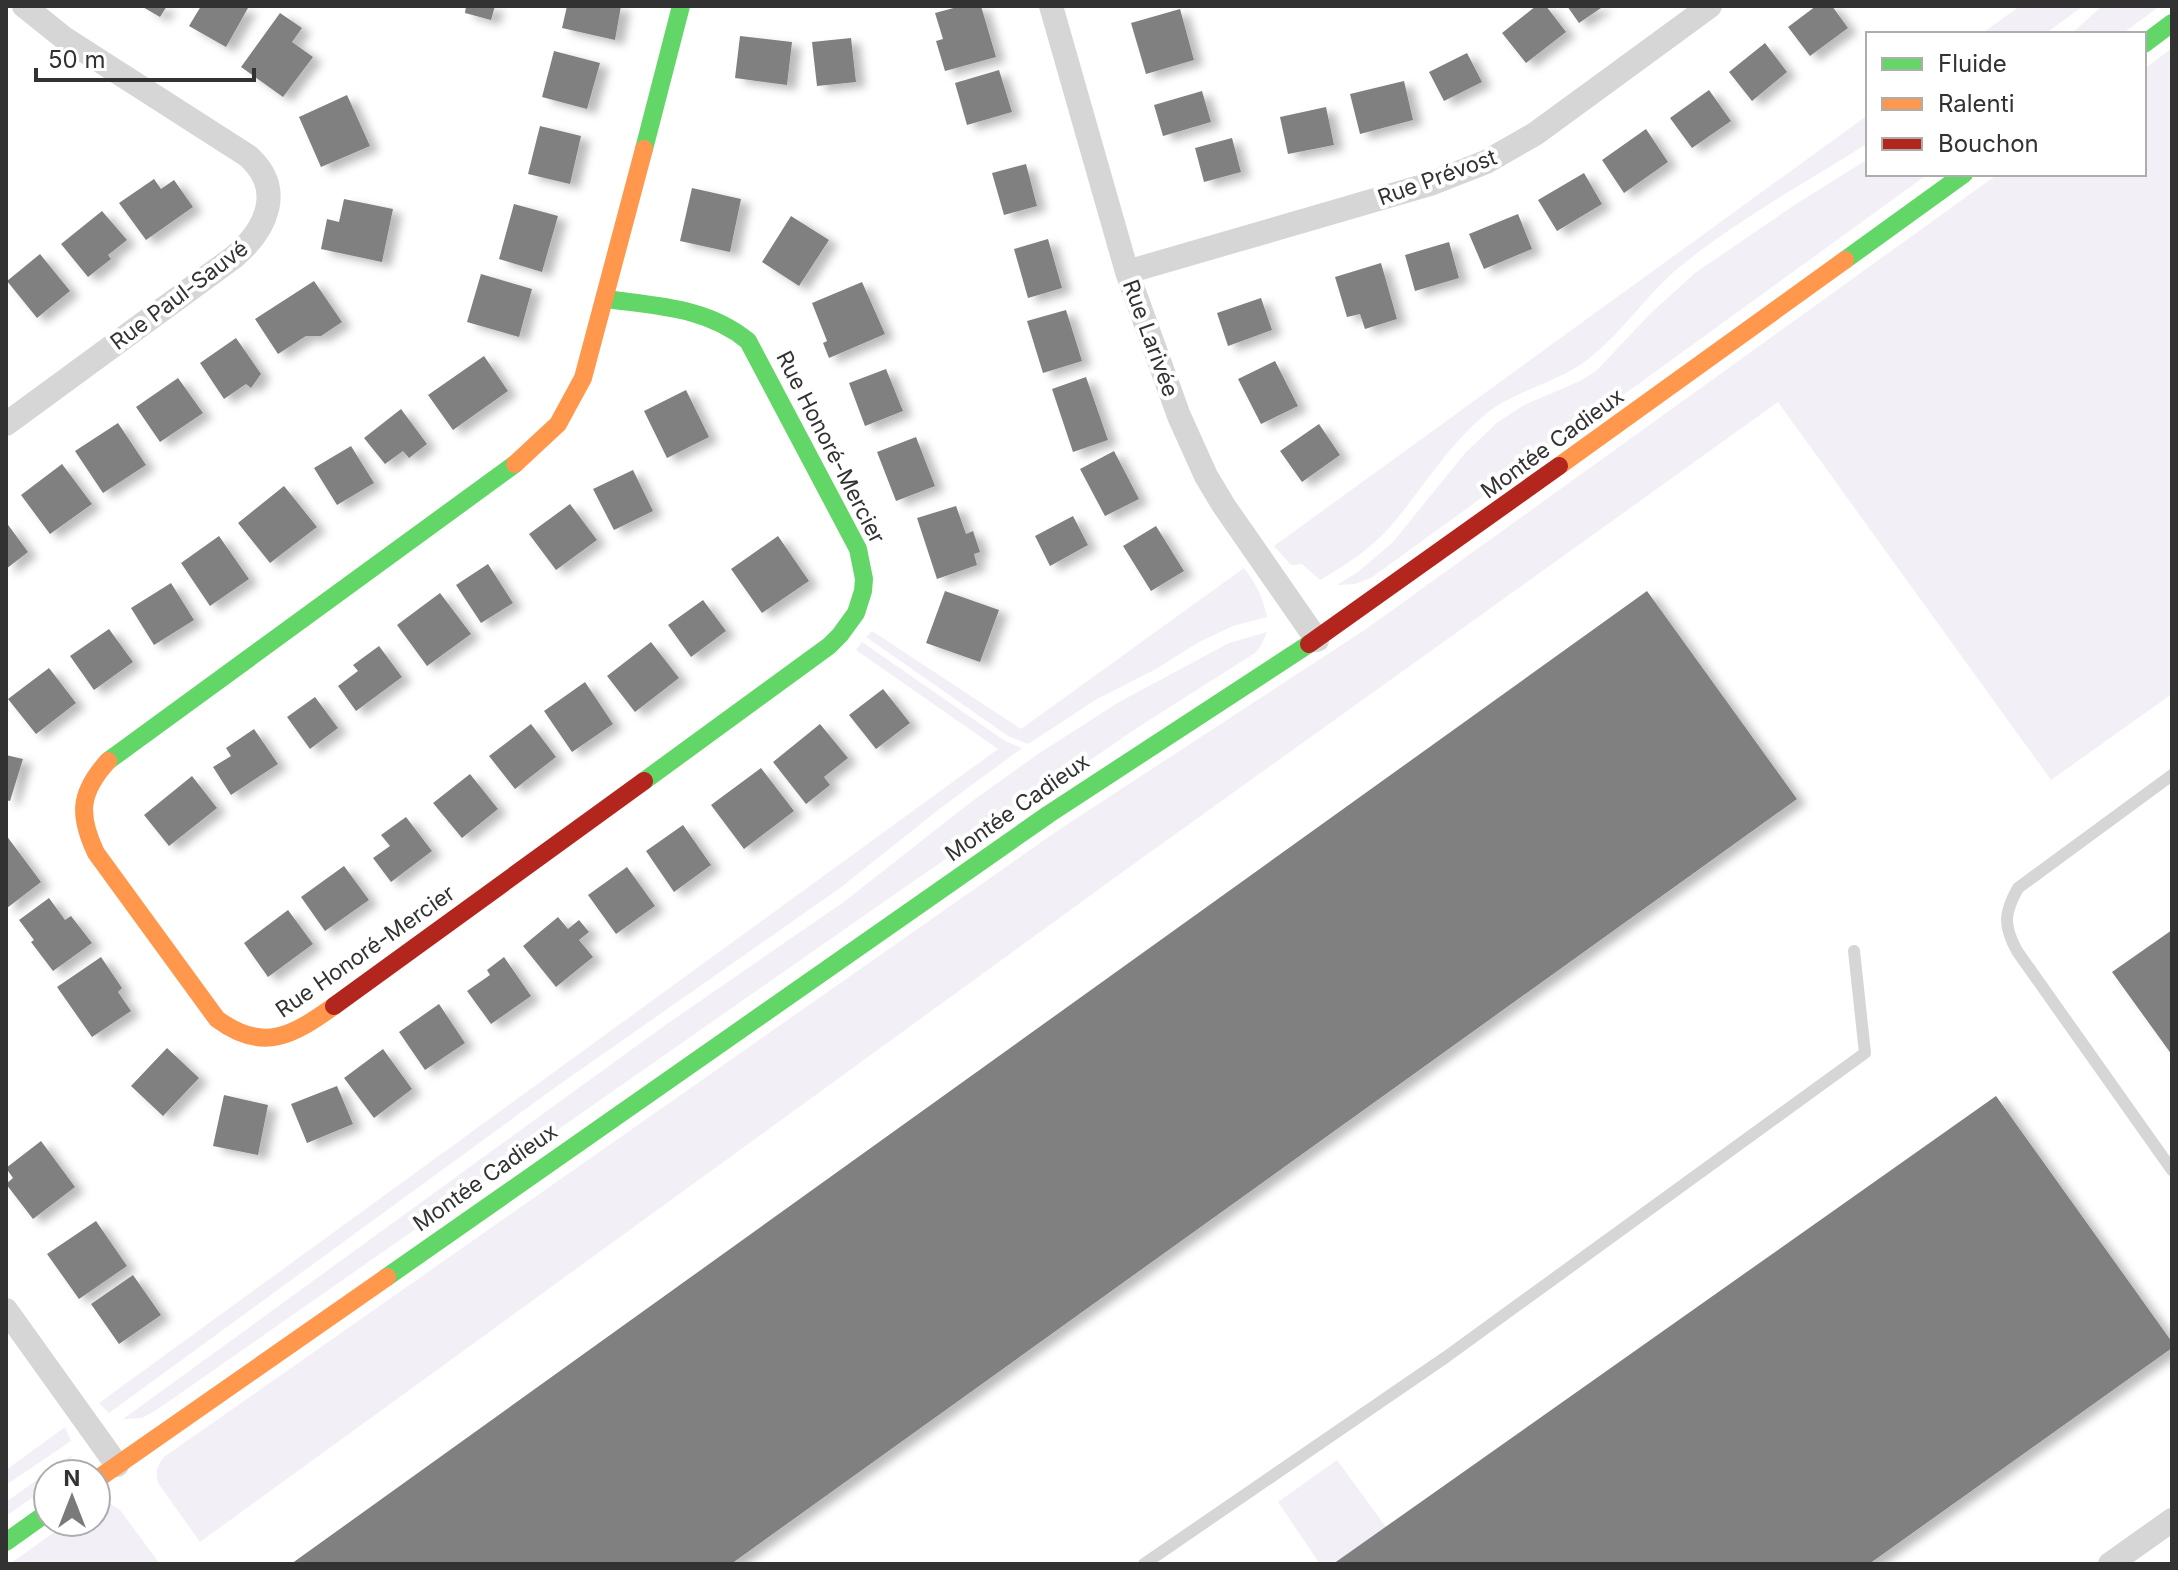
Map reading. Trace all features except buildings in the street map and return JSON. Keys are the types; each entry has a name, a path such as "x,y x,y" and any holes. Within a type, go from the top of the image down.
{"street":[{"name":"Rue Paul-Sauvé","path":"6,424 234,257 262,227 268,205 262,172 248,156 64,38 24,6"},
{"name":"Rue Honoré-Mercier","path":"606,299 706,316 729,325 748,341 858,549 865,578 861,606 855,618 829,646 298,1031 271,1040 237,1034 217,1019 195,991 96,853 84,825 83,800 87,788 119,751 477,492 547,439 560,424 578,393 606,299 681,6"},
{"name":"Rue Larivée","path":"1051,6 1127,272 1164,381 1206,476 1317,640"},
{"name":"Rue Prévost","path":"1127,272 1430,184 1486,162 1535,134 1710,6"},
{"path":"2146,42 2172,23"},
{"name":"Montée Cadieux","path":"112,1469 1049,814 1144,749 1317,640 1961,176"},
{"path":"6,1310 117,1465"},
{"path":"2110,1564 2172,1520"},
{"path":"6,1542 32,1523"}],"lane":[{"path":"2172,775 2018,888 2008,906 2006,921 2017,951 2172,1170"},
{"path":"1144,1564 1446,1357 1865,1053 1854,951"}],"shaded area":[{"path":"2020,6 2083,6 2048,32 1984,32"},
{"path":"2102,6 2160,6 2125,32 2073,32"},
{"path":"2172,48 2172,694 2051,780 1778,402 1124,871 200,1542 158,1483 157,1469 164,1457 1060,829 1366,629 1995,176 2146,176 2146,68"},
{"path":"1866,116 1866,144 1745,219 1698,252 1664,281 1587,360 1561,376 1493,408 1481,418 1455,444 1388,529 1356,557 1320,580 1302,564 1291,565 1274,546"},
{"path":"1866,160 1866,176 1925,176 1371,578 1355,584 1337,585 1358,572 1393,542 1466,452 1498,422 1524,405 1596,371 1651,313 1695,273"},
{"path":"1244,568 1258,591 1267,617 1233,626 1199,642 1156,669 1097,699 1028,744 1008,736 866,637 872,631 1021,729"},
{"path":"1267,632 1255,653 1140,726 905,887 158,1409 142,1418 123,1419 664,1026 845,901 971,802 1038,754 1119,702 1229,643"},
{"path":"862,642 1005,741 1022,748 840,888 553,1089 109,1413 99,1403 998,749 856,650"},
{"path":"65,1427 71,1441 46,1458 32,1458 32,1467 6,1485 6,1470"},
{"path":"1337,1460 1386,1527 1333,1564 1320,1564 1278,1502"},
{"path":"32,1483 32,1498 6,1516 6,1502"},
{"path":"112,1505 120,1510 160,1564 10,1564 46,1538 112,1538"}],"traffic: fast":[{"path":"644,149 681,6"},
{"path":"2146,42 2172,23"},
{"path":"1845,260 1961,176"},
{"path":"606,299 662,306 698,315 716,321 748,341 858,549 864,579 856,613 829,646 644,781"},
{"path":"108,761 515,464"},
{"path":"387,1277 1049,814 1309,644"},
{"path":"6,1542 32,1523"}],"traffic: slow":[{"path":"515,464 558,424 583,378 644,149"},
{"path":"1559,466 1845,260"},
{"path":"108,761 91,784 84,805 90,839 96,853 217,1019 249,1036 263,1038 291,1032 334,1006"},
{"path":"112,1469 387,1277"}],"traffic: jam":[{"path":"1309,644 1559,466"},
{"path":"334,1006 644,781"}]}
